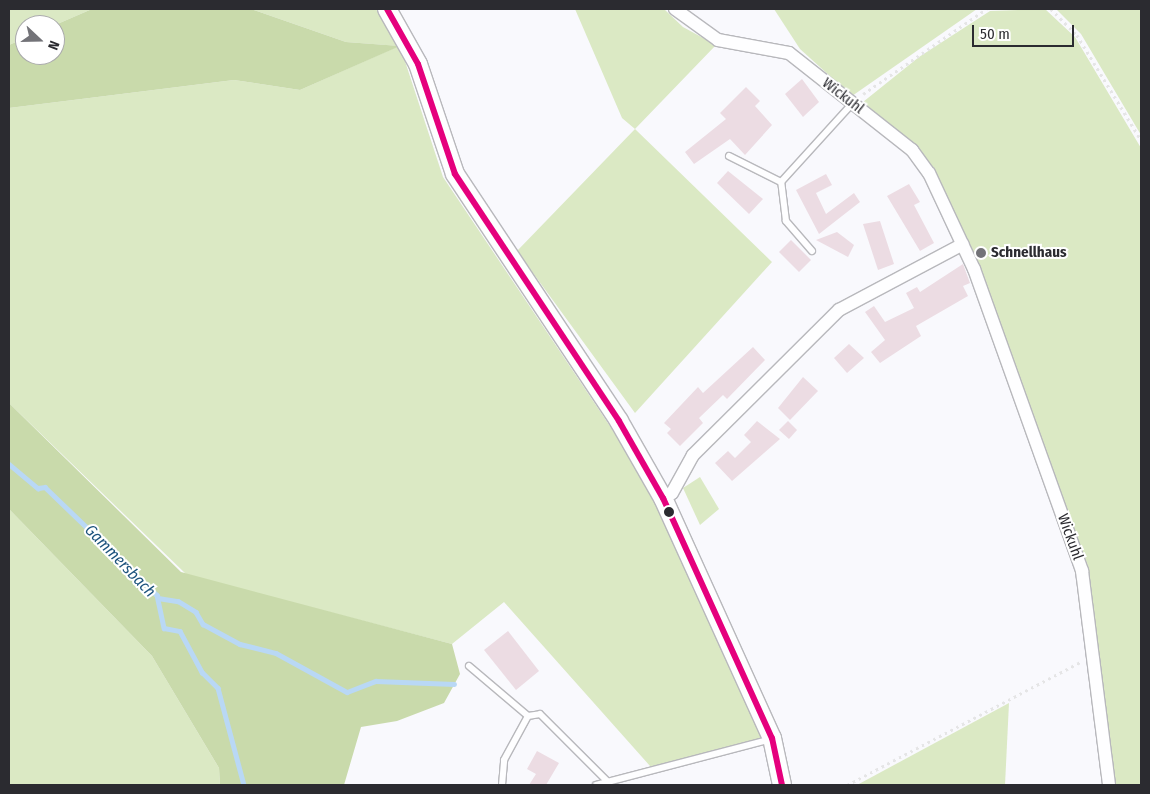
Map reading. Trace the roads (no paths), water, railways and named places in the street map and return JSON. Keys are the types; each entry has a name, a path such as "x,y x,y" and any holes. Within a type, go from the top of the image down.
{"street":[{"path":"387,9 418,64 455,174 618,421 664,498 772,738 782,785"},
{"name":"Wickuhl","path":"675,9 718,40 789,53 851,105 912,150 963,244 1082,571 1094,655 1108,785"},
{"path":"664,498 672,493 693,455 838,310 963,244"}],"lane":[{"path":"812,251 786,221 781,182 851,105"},
{"path":"729,156 781,182"},
{"path":"469,666 528,716 540,714 607,781"},
{"path":"502,785 504,760 528,716"},
{"path":"596,785 772,738"}],"waterway":[{"name":"Gammersbach","path":"9,464 38,488 45,487 157,595 164,628 180,631 202,672 218,688 244,785"},
{"path":"158,598 178,601 196,612 203,624 240,644 276,653 347,692 376,681 454,684"}],"place":[{"name":"Schnellhaus","path":"981,253"}]}
